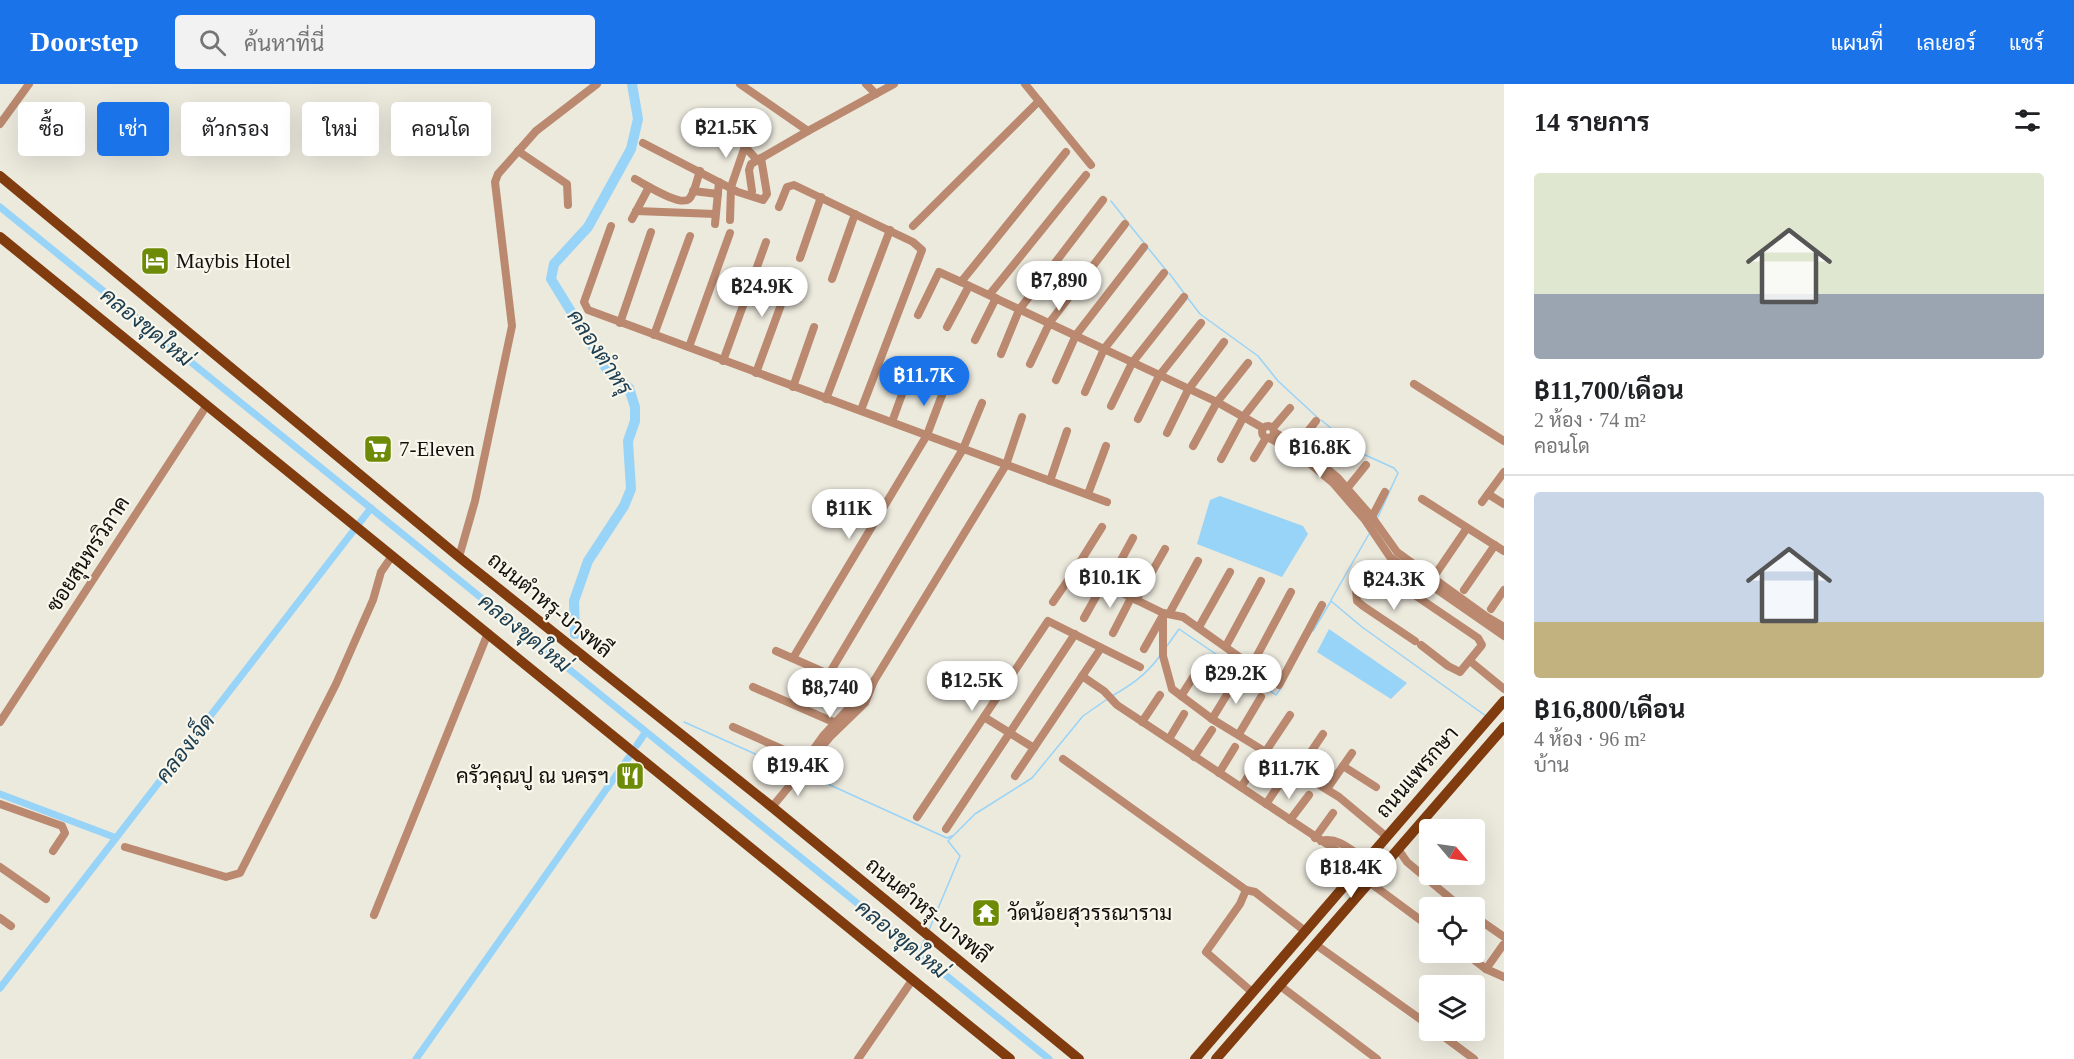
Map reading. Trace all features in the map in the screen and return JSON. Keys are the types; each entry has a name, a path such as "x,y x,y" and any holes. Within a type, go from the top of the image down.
{"main road":[{"name":"ถนนตำหรุ-บางพลี","path":"0,176 459,557 772,807 1079,1059"},
{"path":"0,237 1010,1059"},
{"name":"ถนนแพรกษา","path":"1195,1059 1500,706"},
{"name":"ถนนแพรกษา","path":"1216,1059 1503,729"}],"street":[{"path":"0,124 29,84"},
{"path":"459,557 475,501 512,326 494,191 498,174 536,131 597,84"},
{"path":"740,84 808,131"},
{"path":"867,84 876,94"},
{"path":"752,191 749,167 759,159 894,84"},
{"path":"1025,84 1091,165"},
{"path":"913,226 1039,101"},
{"path":"643,143 730,187 765,200 759,159 744,149 730,187 730,220"},
{"path":"518,150 567,184 568,205"},
{"path":"947,327 965,284 1066,152"},
{"path":"635,179 670,197 686,201 693,191 700,171"},
{"path":"975,340 993,296 1086,175"},
{"path":"715,224 720,182"},
{"path":"779,207 787,187 791,184 920,246 920,259 861,410"},
{"path":"649,187 634,215 664,212 716,214"},
{"path":"693,191 718,194"},
{"path":"664,212 670,197"},
{"path":"800,258 821,197"},
{"path":"1001,354 1019,310 1103,200"},
{"path":"832,279 855,214"},
{"path":"1030,364 1050,322 1125,224"},
{"path":"611,225 584,302 588,310 1107,502"},
{"path":"826,399 890,230"},
{"path":"620,323 651,232"},
{"path":"689,347 730,233"},
{"path":"654,335 690,236"},
{"path":"723,361 766,242"},
{"path":"1056,380 1076,335 1144,247"},
{"path":"756,374 793,272"},
{"path":"918,315 939,272 1217,402 1263,428 1262,434 1270,434 1297,445 1345,491 1402,561 1431,577 1459,597 1504,636"},
{"path":"1085,392 1104,349 1164,273"},
{"path":"1111,406 1132,363 1184,297"},
{"path":"1138,419 1159,376 1201,322"},
{"path":"793,387 814,327"},
{"path":"1167,433 1188,390 1224,342"},
{"path":"1193,446 1217,402 1248,363"},
{"path":"892,422 909,375"},
{"path":"1221,459 1244,416 1269,384"},
{"path":"1414,384 1504,441"},
{"path":"793,658 927,435 945,387"},
{"path":"829,674 963,449 982,403"},
{"name":"ซอยสุนทรวิภาค","path":"0,722 207,405"},
{"path":"1254,459 1290,408"},
{"path":"772,807 874,681 1006,465 1022,417"},
{"path":"1297,445 1316,422"},
{"path":"1050,481 1067,431"},
{"path":"1270,434 1322,468"},
{"path":"1322,468 1341,444"},
{"path":"1088,494 1106,446"},
{"path":"1345,491 1366,465"},
{"path":"1504,472 1485,498 1504,504"},
{"path":"1373,524 1385,492"},
{"path":"1422,499 1504,551"},
{"path":"1053,602 1102,528"},
{"path":"1431,577 1467,528"},
{"path":"1084,618 1133,538"},
{"path":"1459,597 1495,545"},
{"path":"1113,633 1165,549"},
{"path":"125,847 226,877 240,873 336,684 373,600 381,572 392,556"},
{"path":"1144,649 1198,561"},
{"path":"1075,570 1166,614 1184,617 1279,685 1322,605"},
{"path":"1199,627 1230,572"},
{"path":"1226,646 1261,581"},
{"path":"1356,590 1358,601 1364,606 1460,672 1470,661 1481,642 1394,581"},
{"path":"1491,609 1504,590"},
{"path":"1252,665 1291,592"},
{"path":"1166,614 1162,638 1163,656 1172,689 1212,719 1327,789 1387,837"},
{"path":"1485,620 1504,627"},
{"path":"917,817 1048,621 1140,668"},
{"path":"374,915 488,633"},
{"path":"946,829 1075,634"},
{"path":"1015,776 1101,648"},
{"path":"776,651 867,691"},
{"path":"1180,696 1205,659"},
{"path":"1470,661 1504,688"},
{"path":"1082,676 1104,691 1117,705 1317,839 1363,863"},
{"path":"1212,719 1237,678"},
{"path":"753,687 838,724"},
{"path":"1142,722 1160,695"},
{"path":"1239,734 1261,697"},
{"path":"1169,739 1184,714"},
{"path":"1266,751 1290,715"},
{"path":"984,717 1034,748"},
{"path":"733,727 808,761"},
{"path":"1194,757 1212,730"},
{"path":"1298,771 1323,734"},
{"path":"1219,773 1235,747"},
{"path":"1327,789 1352,753"},
{"path":"1063,759 1246,890 1256,892 1305,931"},
{"path":"1241,787 1258,762"},
{"path":"1343,766 1376,787"},
{"path":"1266,804 1283,779"},
{"path":"1290,820 1309,795"},
{"path":"0,804 62,826 65,833 53,851"},
{"path":"1317,839 1333,813"},
{"path":"1398,849 1407,862 1449,897"},
{"path":"0,867 46,899"},
{"path":"1369,882 1419,919"},
{"path":"1246,890 1240,904 1206,952 1252,992"},
{"path":"0,918 12,926"},
{"path":"1485,925 1504,941 1486,969"},
{"path":"1315,944 1419,1018"},
{"path":"1478,963 1504,977"},
{"path":"858,1059 913,979"},
{"path":"1280,985 1377,1059"},
{"path":"1450,1041 1474,1059"}],"water":[{"path":"1220,496 1303,526 1308,534 1282,577 1197,544 1210,500"},
{"path":"1329,629 1407,683 1391,699 1317,652"}],"waterway":[{"name":"คลองตำหรุ","path":"575,634 574,601 588,561 624,506 631,489 628,441 635,421 635,407 629,388 607,370 551,279 554,264 588,227 631,149 638,119 632,84"},
{"path":"1111,201 1126,220"},
{"name":"คลองขุดใหม่","path":"0,207 1049,1059"},
{"path":"1129,224 1145,244"},
{"path":"1148,248 1166,270"},
{"path":"1169,273 1184,293"},
{"path":"1187,297 1200,314 1258,356 1278,381 1317,417"},
{"path":"1321,420 1363,454 1394,468 1398,473 1377,519"},
{"name":"คลองเจ็ด","path":"0,988 371,508"},
{"path":"1331,600 1369,534"},
{"path":"1313,631 1331,601 1362,627 1486,716"},
{"path":"1167,646 1179,629 1276,695 1281,688"},
{"path":"1112,696 1138,679 1159,657"},
{"path":"929,930 960,856 948,841 975,814 1032,778 1083,716 1106,700"},
{"path":"684,722 762,757 797,769"},
{"path":"637,745 645,733"},
{"path":"416,1059 629,757"},
{"path":"819,780 947,838 952,836"},
{"path":"0,794 114,837"},
{"path":"919,953 924,940"}],"place":[{"name":"Maybis Hotel","path":"155,261"},
{"name":"7-Eleven","path":"378,449"},
{"name":"ครัวคุณปู ณ นครฯ","path":"630,776"},
{"name":"วัดน้อยสุวรรณาราม","path":"986,913"}]}
